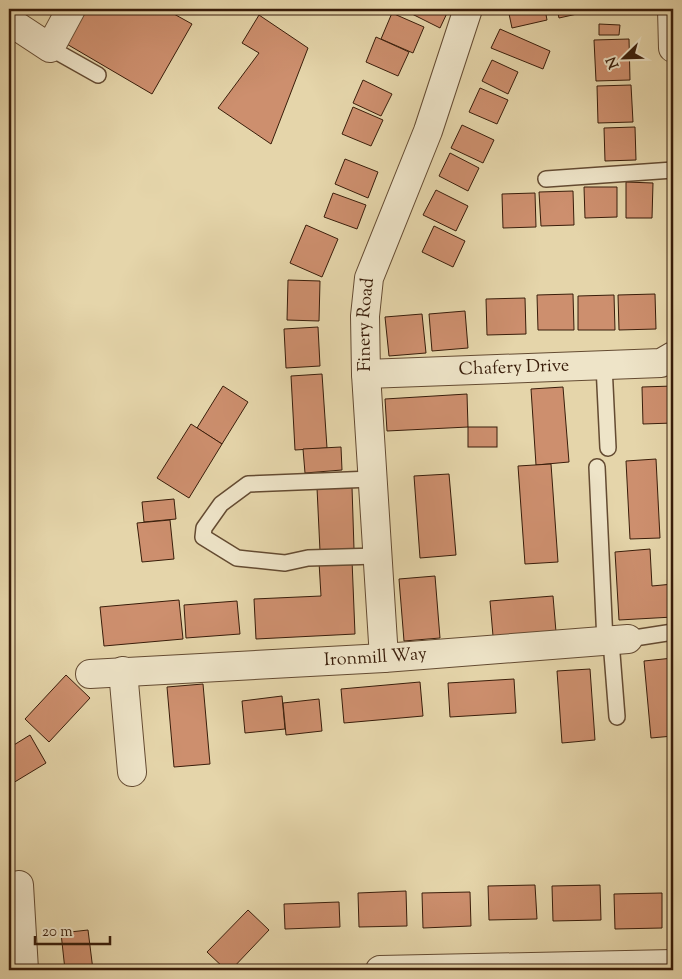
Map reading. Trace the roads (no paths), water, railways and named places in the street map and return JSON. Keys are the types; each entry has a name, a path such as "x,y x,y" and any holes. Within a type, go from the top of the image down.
{"street":[{"path":"9,21 50,48 71,9"},
{"name":"Finery Road","path":"384,658 366,374 365,316 369,278 428,131 468,9"},
{"path":"672,9 673,48"},
{"name":"Chafery Drive","path":"366,374 604,366 667,359"},
{"name":"Ironmill Way","path":"90,674 384,658 614,641"},
{"path":"123,671 132,772"},
{"path":"19,885 24,970"},
{"path":"380,970 673,964"}],"lane":[{"path":"50,48 98,75"},
{"path":"546,178 673,170"},
{"path":"604,366 608,448"},
{"path":"597,467 614,641 617,717"},
{"path":"372,479 248,484 221,504 204,528 203,537 237,558 286,563 308,558 377,556"},
{"path":"614,641 673,632"}]}
